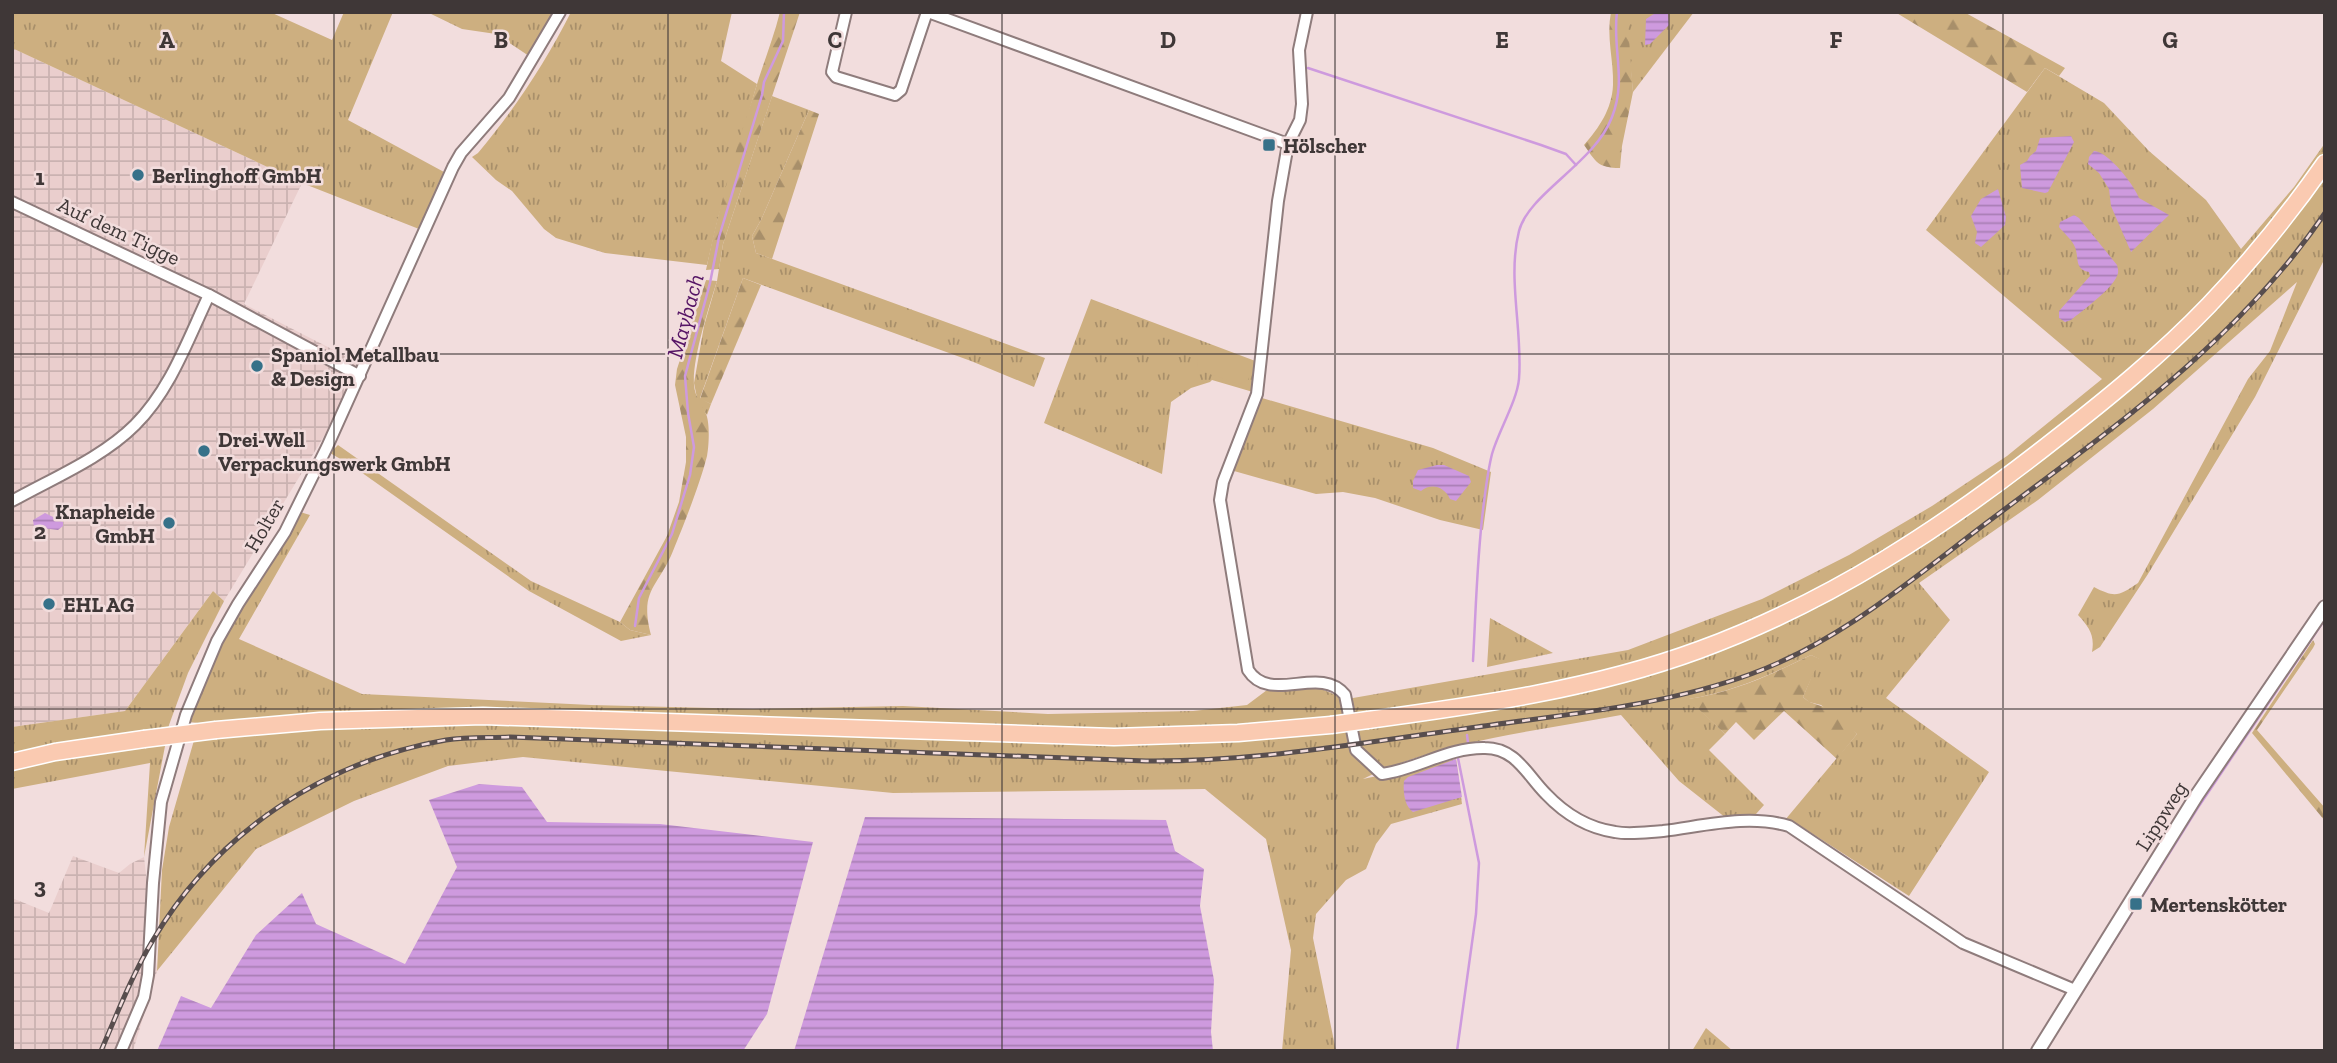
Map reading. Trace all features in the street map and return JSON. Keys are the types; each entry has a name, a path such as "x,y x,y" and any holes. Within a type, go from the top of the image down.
{"main road":[{"path":"12,762 55,752 216,730 320,721 483,716 667,720 1114,737 1213,735 1331,725 1526,696 1633,671 1697,651 1763,625 1864,574 1920,539 2022,466 2166,346 2208,306 2248,262 2325,163"}],"street":[{"name":"Holter","path":"121,1051 136,1017 148,975 161,802 186,715 217,641 285,532 360,376 453,167 461,153 509,98 560,12"},
{"path":"846,12 832,72 836,77 895,95 901,90 927,12 1289,144"},
{"path":"1307,12 1299,50 1303,104 1300,120 1289,144 1278,201 1257,394 1223,482 1220,500 1248,670 1253,678 1271,685 1322,682 1342,691 1356,750 1382,774 1404,770 1457,751 1497,749 1516,758 1540,788 1563,810 1582,821 1615,832 1638,833 1760,819 1789,827 1963,943 2075,990"},
{"name":"Auf dem Tigge","path":"12,202 209,295 360,376"},
{"path":"12,501 97,453 135,425 169,381 209,295"},
{"name":"Lippweg","path":"2038,1051 2197,795 2325,607"}],"shaded area":[{"path":"1657,12 1668,12 1669,25 1650,44 1645,45 1646,19"},
{"path":"12,48 302,183 244,304 361,364 332,423 224,601 213,591 125,711 12,727"},
{"path":"2071,136 2074,142 2048,192 2022,188 2020,165 2036,151 2040,138"},
{"path":"2094,151 2114,163 2139,198 2169,215 2131,252 2111,206 2109,189 2099,173 2088,164"},
{"path":"1998,189 2006,217 2005,225 1981,247 1975,243 1977,232 1971,216 1981,199"},
{"path":"2074,215 2117,265 2118,272 2114,282 2103,293 2065,322 2059,318 2059,311 2090,276 2089,272 2079,265 2074,245 2059,227 2060,222"},
{"path":"1444,465 1469,476 1471,482 1456,501 1437,487 1421,491 1413,488 1418,470"},
{"path":"45,513 63,522 63,526 58,530 34,527 33,520"},
{"path":"1456,759 1462,797 1413,812 1406,802 1404,781 1408,777"},
{"path":"479,784 522,787 547,822 660,824 813,842 767,1014 743,1051 157,1051 181,996 211,1008 256,935 302,893 316,924 405,964 457,867 429,800"},
{"path":"865,817 1166,820 1175,851 1204,869 1200,906 1214,980 1211,1032 1213,1051 794,1051"},
{"path":"73,856 119,873 144,857 157,971 133,1051 12,1051 12,898 49,913"}],"green space":[{"path":"12,12 270,12 332,40 344,12 393,12 348,120 444,172 419,229 302,183 12,48"},
{"path":"427,12 555,12 529,56 496,34 462,29"},
{"path":"571,12 732,12 721,61 757,84 707,265 605,253 556,238 544,229 512,191 472,157 517,103"},
{"path":"780,12 800,12 723,244 719,269 706,270 734,159"},
{"path":"1611,12 1627,12 1633,92 1620,168 1598,163 1584,145 1604,118 1612,94 1609,31"},
{"path":"1627,12 1694,12 1633,92 1626,20"},
{"path":"1895,12 1964,12 2065,68 2059,76 2045,68 2027,92"},
{"path":"2045,68 2104,103 2149,151 2206,200 2241,249 2294,187 2325,143 2325,258 2255,397 2148,574 2100,647 2092,652 2090,632 2078,615 2094,587 2117,594 2138,583 2248,379 2270,351 2297,282 2153,409 2038,500 1919,583 1950,620 1886,698 1989,772 1909,896 1799,825 1785,820 1857,734 1821,705 1809,702 1803,697 1819,659 1811,655 1752,682 1689,699 1725,734 1709,750 1764,805 1756,814 1726,818 1679,781 1621,715 1456,746 1393,766 1363,779 1456,759 1462,804 1391,824 1376,844 1366,869 1346,880 1316,914 1313,938 1336,1051 1282,1051 1291,950 1266,839 1205,789 893,793 523,757 448,766 354,801 256,849 157,971 162,870 169,827 199,723 189,722 208,672 232,621 300,512 310,515 239,639 362,694 591,705 753,709 903,706 1048,714 1193,711 1247,705 1267,690 1319,688 1338,696 1353,698 1628,650 1762,599 1849,555 1932,506 2007,456 2102,379 1926,230"},
{"path":"772,96 809,110 752,236 756,253 1045,358 1034,387 971,361 743,278 700,398 711,404 707,415 698,403 694,383 704,326 717,281 723,244"},
{"path":"809,110 819,114 772,259 756,253 752,236"},
{"path":"743,278 761,285 711,404 700,399"},
{"path":"706,280 717,281 698,348 694,385 707,418 708,452 677,540 649,598 647,608 651,635 630,630 620,622 667,536 679,502 686,462 686,437 675,385 677,369"},
{"path":"1091,299 1258,362 1253,392 1212,380 1191,388 1171,402 1162,474 1044,423"},
{"path":"1208,346 1252,362 1248,380 1239,384 1199,370 1199,356"},
{"path":"1262,398 1433,448 1491,472 1483,530 1440,520 1375,498 1343,492 1316,494 1234,471"},
{"path":"338,445 531,581 620,622 630,630 651,635 621,641 529,591 351,465 330,453"},
{"path":"213,591 224,601 188,673 169,725 144,857 150,763 12,789 12,727 125,711"},
{"path":"1490,618 1553,653 1487,667"},
{"path":"2313,640 2313,648 2257,730 2325,808 2325,821 2252,733"},
{"path":"1811,655 1820,659 1803,697 1836,712 1857,734 1837,759 1784,711 1754,740 1736,722 1725,734 1688,699 1751,682"},
{"path":"1706,1028 1733,1051 1692,1051"}],"waterway":[{"name":"Maybach","path":"635,626 639,598 672,534 690,475 694,447 685,376 710,283 719,237 764,82 783,41 784,12"},
{"path":"1473,661 1480,541 1487,478 1492,454 1515,397 1519,379 1514,267 1519,231 1535,204 1592,149 1604,134 1612,117 1619,77 1617,12"},
{"path":"1308,68 1566,154 1576,165"},
{"path":"2045,1051 2197,809 2325,619"},
{"path":"1467,735 1468,743"},
{"path":"1457,1051 1476,914 1479,863 1458,758"}],"railway":[{"path":"101,1051 145,953 179,902 208,867 241,835 316,784 401,750 446,740 510,737 1146,761 1230,758 1353,745 1616,708 1684,694 1751,674 1814,645 1873,608 2124,419 2168,383 2252,304 2290,260 2325,213"}],"place":[{"name":"Hölscher","path":"1269,145"},
{"name":"Berlinghoff GmbH","path":"138,175"},
{"name":"Spaniol Metallbau & Design","path":"257,366"},
{"name":"Drei-Well Verpackungswerk GmbH","path":"204,451"},
{"name":"Knapheide GmbH","path":"169,523"},
{"name":"EHL AG","path":"49,604"},
{"name":"Mertenskötter","path":"2136,904"}]}
